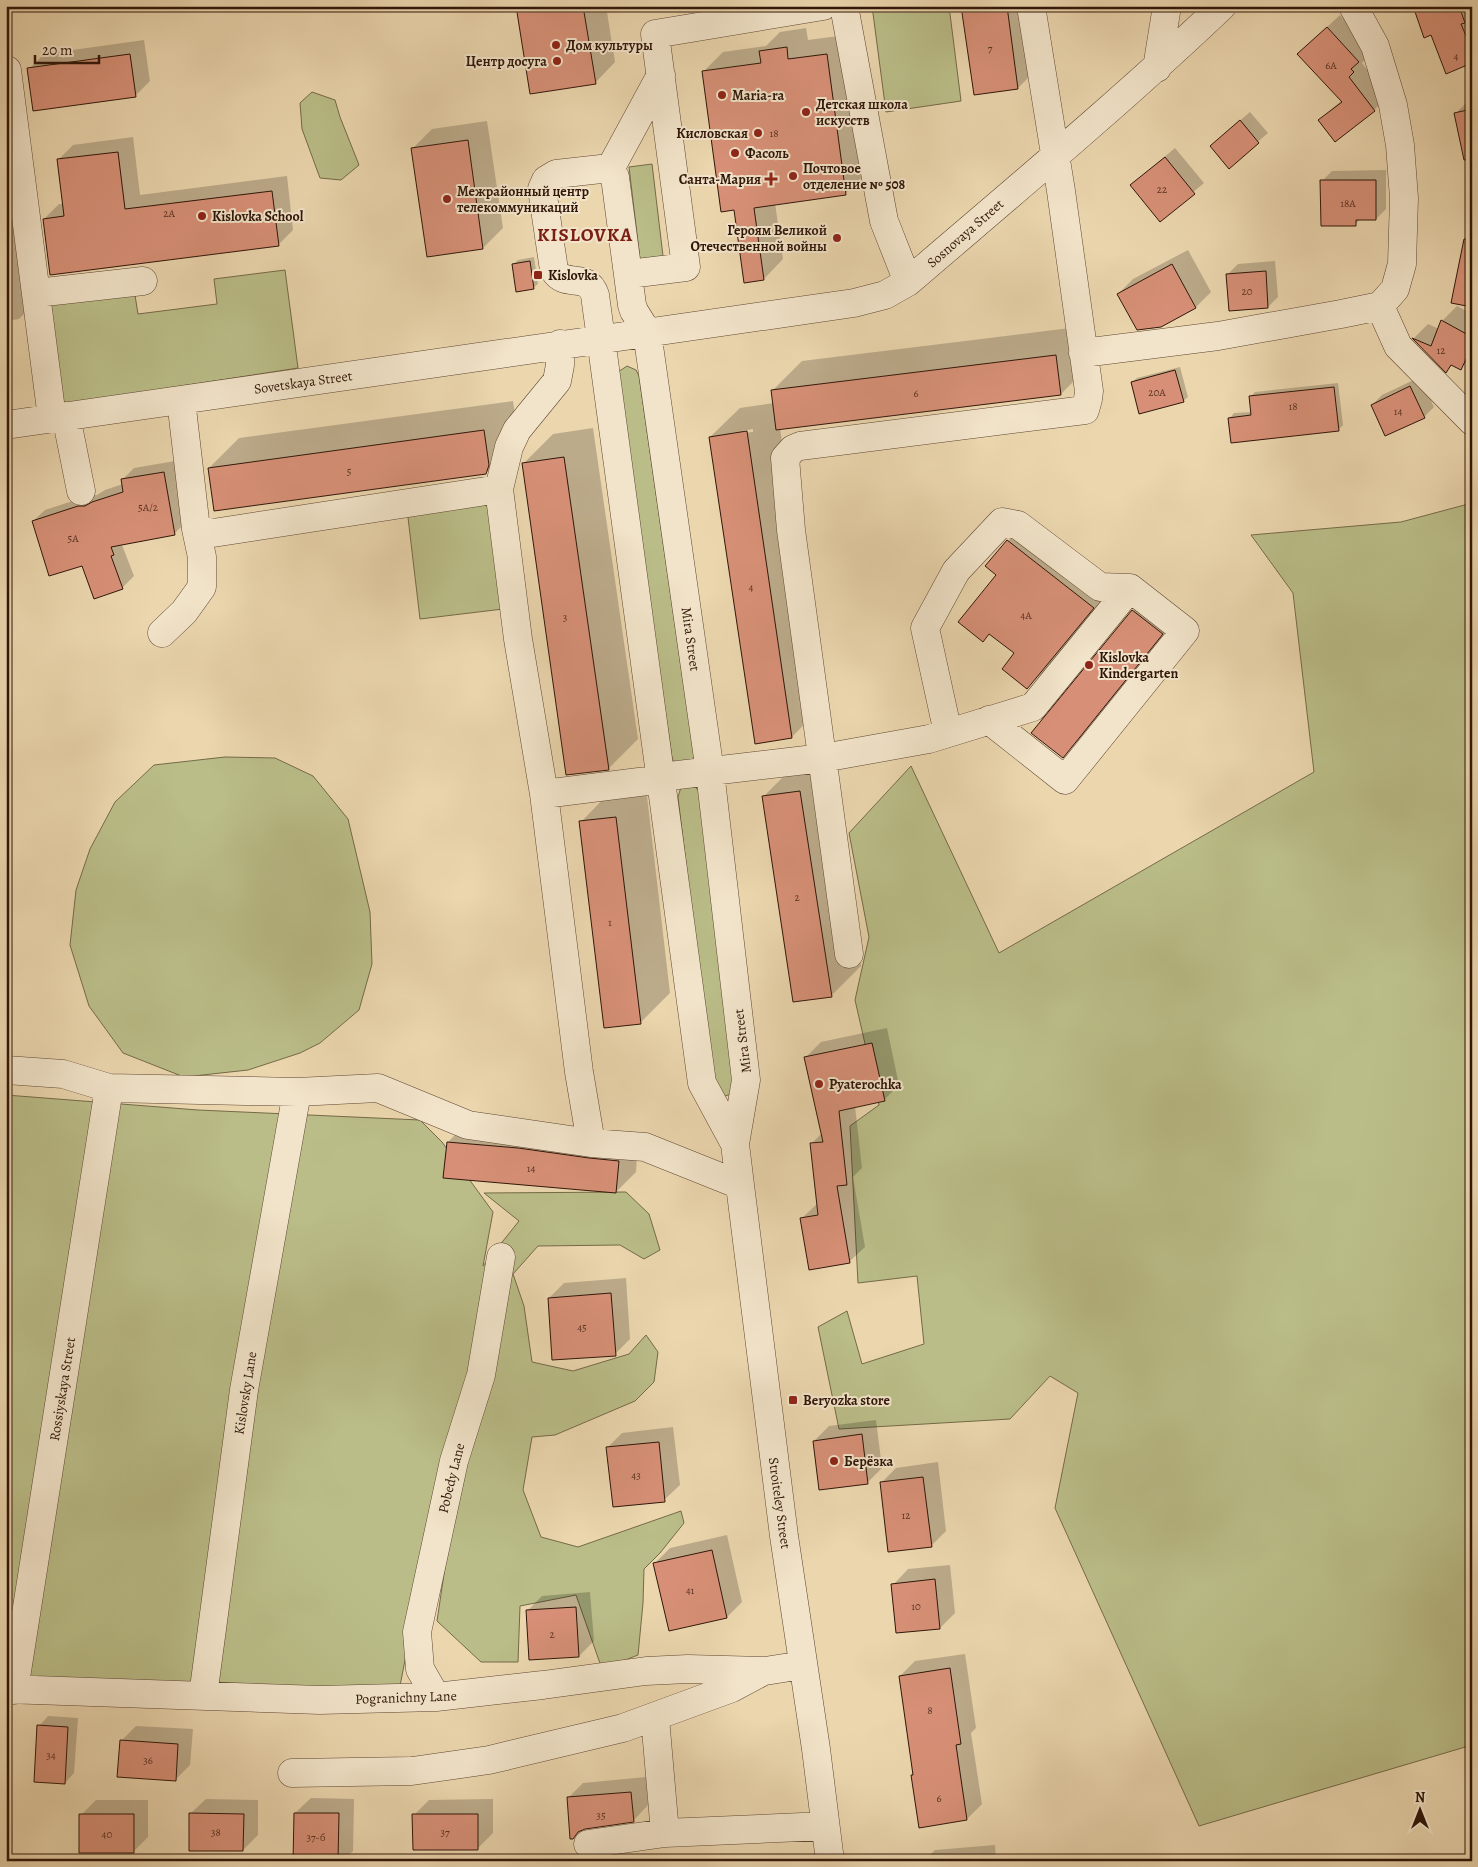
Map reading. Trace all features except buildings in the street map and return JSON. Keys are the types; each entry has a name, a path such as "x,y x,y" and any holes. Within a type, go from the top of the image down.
{"street":[{"path":"628,274 686,266 656,34 823,6"},
{"path":"844,6 884,221 908,282"},
{"path":"850,954 790,530 785,458 793,448 800,446 1085,410 1089,391 1032,6"},
{"path":"1157,68 1167,6"},
{"name":"Sosnovaya Street","path":"601,339 854,303 885,295 908,282 1055,156 1157,68 1222,6"},
{"path":"1083,353 1218,336 1380,306 1395,289 1402,264 1404,198 1400,145 1393,104 1375,46 1353,6"},
{"path":"7,70 36,293 59,417 81,492"},
{"path":"609,171 661,75"},
{"path":"648,332 634,310 617,182 609,171 601,169 556,174 546,180 542,189 554,270 556,274 564,279 582,281 590,286 595,295 702,1083 735,1144"},
{"path":"36,293 143,281"},
{"path":"1380,306 1398,346 1472,421"},
{"name":"Mira Street","path":"648,332 710,772 746,1080 735,1144"},
{"name":"Sovetskaya Street","path":"6,425 601,339"},
{"path":"560,344 560,365 557,381 518,430 509,448 499,489 518,639 544,794 579,1072 591,1143"},
{"path":"162,633 184,612 202,587 202,557 196,529 181,400"},
{"path":"196,529 213,533 499,489"},
{"path":"948,733 925,628 956,571 1002,522 1018,525 1100,587 1130,588 1185,631 1064,780 989,720"},
{"path":"544,794 655,780 661,777 823,758 930,739 1033,707 1130,588"},
{"path":"6,1070 63,1074 109,1088 297,1092 378,1088 468,1125 591,1143 644,1147 740,1185"},
{"name":"Rossiyskaya Street","path":"10,1690 109,1088"},
{"name":"Kislovsky Lane","path":"203,1696 244,1390 297,1092"},
{"name":"Stroiteley Street","path":"735,1144 777,1483 830,1861"},
{"name":"Pobedy Lane","path":"436,1697 420,1669 417,1632 454,1461 481,1375 501,1257"},
{"name":"Pogranichny Lane","path":"10,1690 320,1700 436,1697 646,1671 688,1669 764,1671 803,1665"},
{"path":"292,1774 412,1771 489,1760 623,1728 655,1718 732,1688 764,1671"},
{"path":"655,1718 665,1833"},
{"path":"588,1844 665,1833 826,1826"}],"green space":[{"path":"872,6 949,6 961,101 886,112"},
{"path":"312,92 335,100 359,165 341,180 320,178 302,129 300,103"},
{"path":"652,164 663,256 640,259 629,167"},
{"path":"285,270 298,368 59,405 45,301 134,289 138,314 217,304 214,279"},
{"path":"627,366 636,370 639,376 694,755 692,762 675,764 672,758 617,378 618,372"},
{"path":"490,499 503,609 420,619 407,509"},
{"path":"1472,503 1472,1745 1199,1826 1055,1508 1078,1393 1050,1376 1010,1419 839,1429 818,1327 847,1311 862,1364 924,1344 917,1276 858,1283 850,1126 879,1105 855,1000 869,937 849,833 911,766 999,953 1314,772 1293,593 1251,535 1401,522"},
{"path":"225,757 275,758 313,776 348,819 370,912 372,964 359,1010 320,1043 300,1053 248,1070 184,1077 123,1053 89,1006 70,945 76,890 90,849 115,802 154,765"},
{"path":"694,786 699,791 735,1085 731,1094 722,1097 713,1088 678,797 681,787"},
{"path":"6,1095 198,1110 420,1120 442,1142 493,1212 483,1266 519,1221 484,1193 626,1192 649,1214 660,1250 644,1259 620,1245 538,1246 513,1274 524,1306 532,1362 573,1371 629,1354 646,1335 658,1352 654,1382 635,1401 555,1435 532,1437 523,1490 541,1537 578,1547 681,1511 684,1523 660,1553 644,1569 638,1655 602,1669 576,1595 520,1606 518,1662 481,1662 437,1621 450,1534 443,1465 399,1691 6,1680"}],"place":[{"name":"Дом культуры","path":"556,45"},
{"name":"Центр досуга","path":"557,61"},
{"name":"Maria-ra","path":"722,95"},
{"name":"Детская школа искусств","path":"806,112"},
{"name":"Кисловская","path":"758,133"},
{"name":"Фасоль","path":"735,153"},
{"name":"Почтовое отделение № 508","path":"793,176"},
{"name":"Санта-Мария","path":"771,179"},
{"name":"Межрайонный центр телекоммуникаций","path":"447,199"},
{"name":"Kislovka School","path":"202,216"},
{"name":"Героям Великой Отечественной войны","path":"837,238"},
{"name":"Kislovka","path":"538,275"},
{"name":"Kislovka Kindergarten","path":"1089,665"},
{"name":"Pyaterochka","path":"819,1084"},
{"name":"Beryozka store","path":"793,1400"},
{"name":"Берёзка","path":"834,1461"}],"district":[{"name":"KISLOVKA","path":"585,234"}]}
